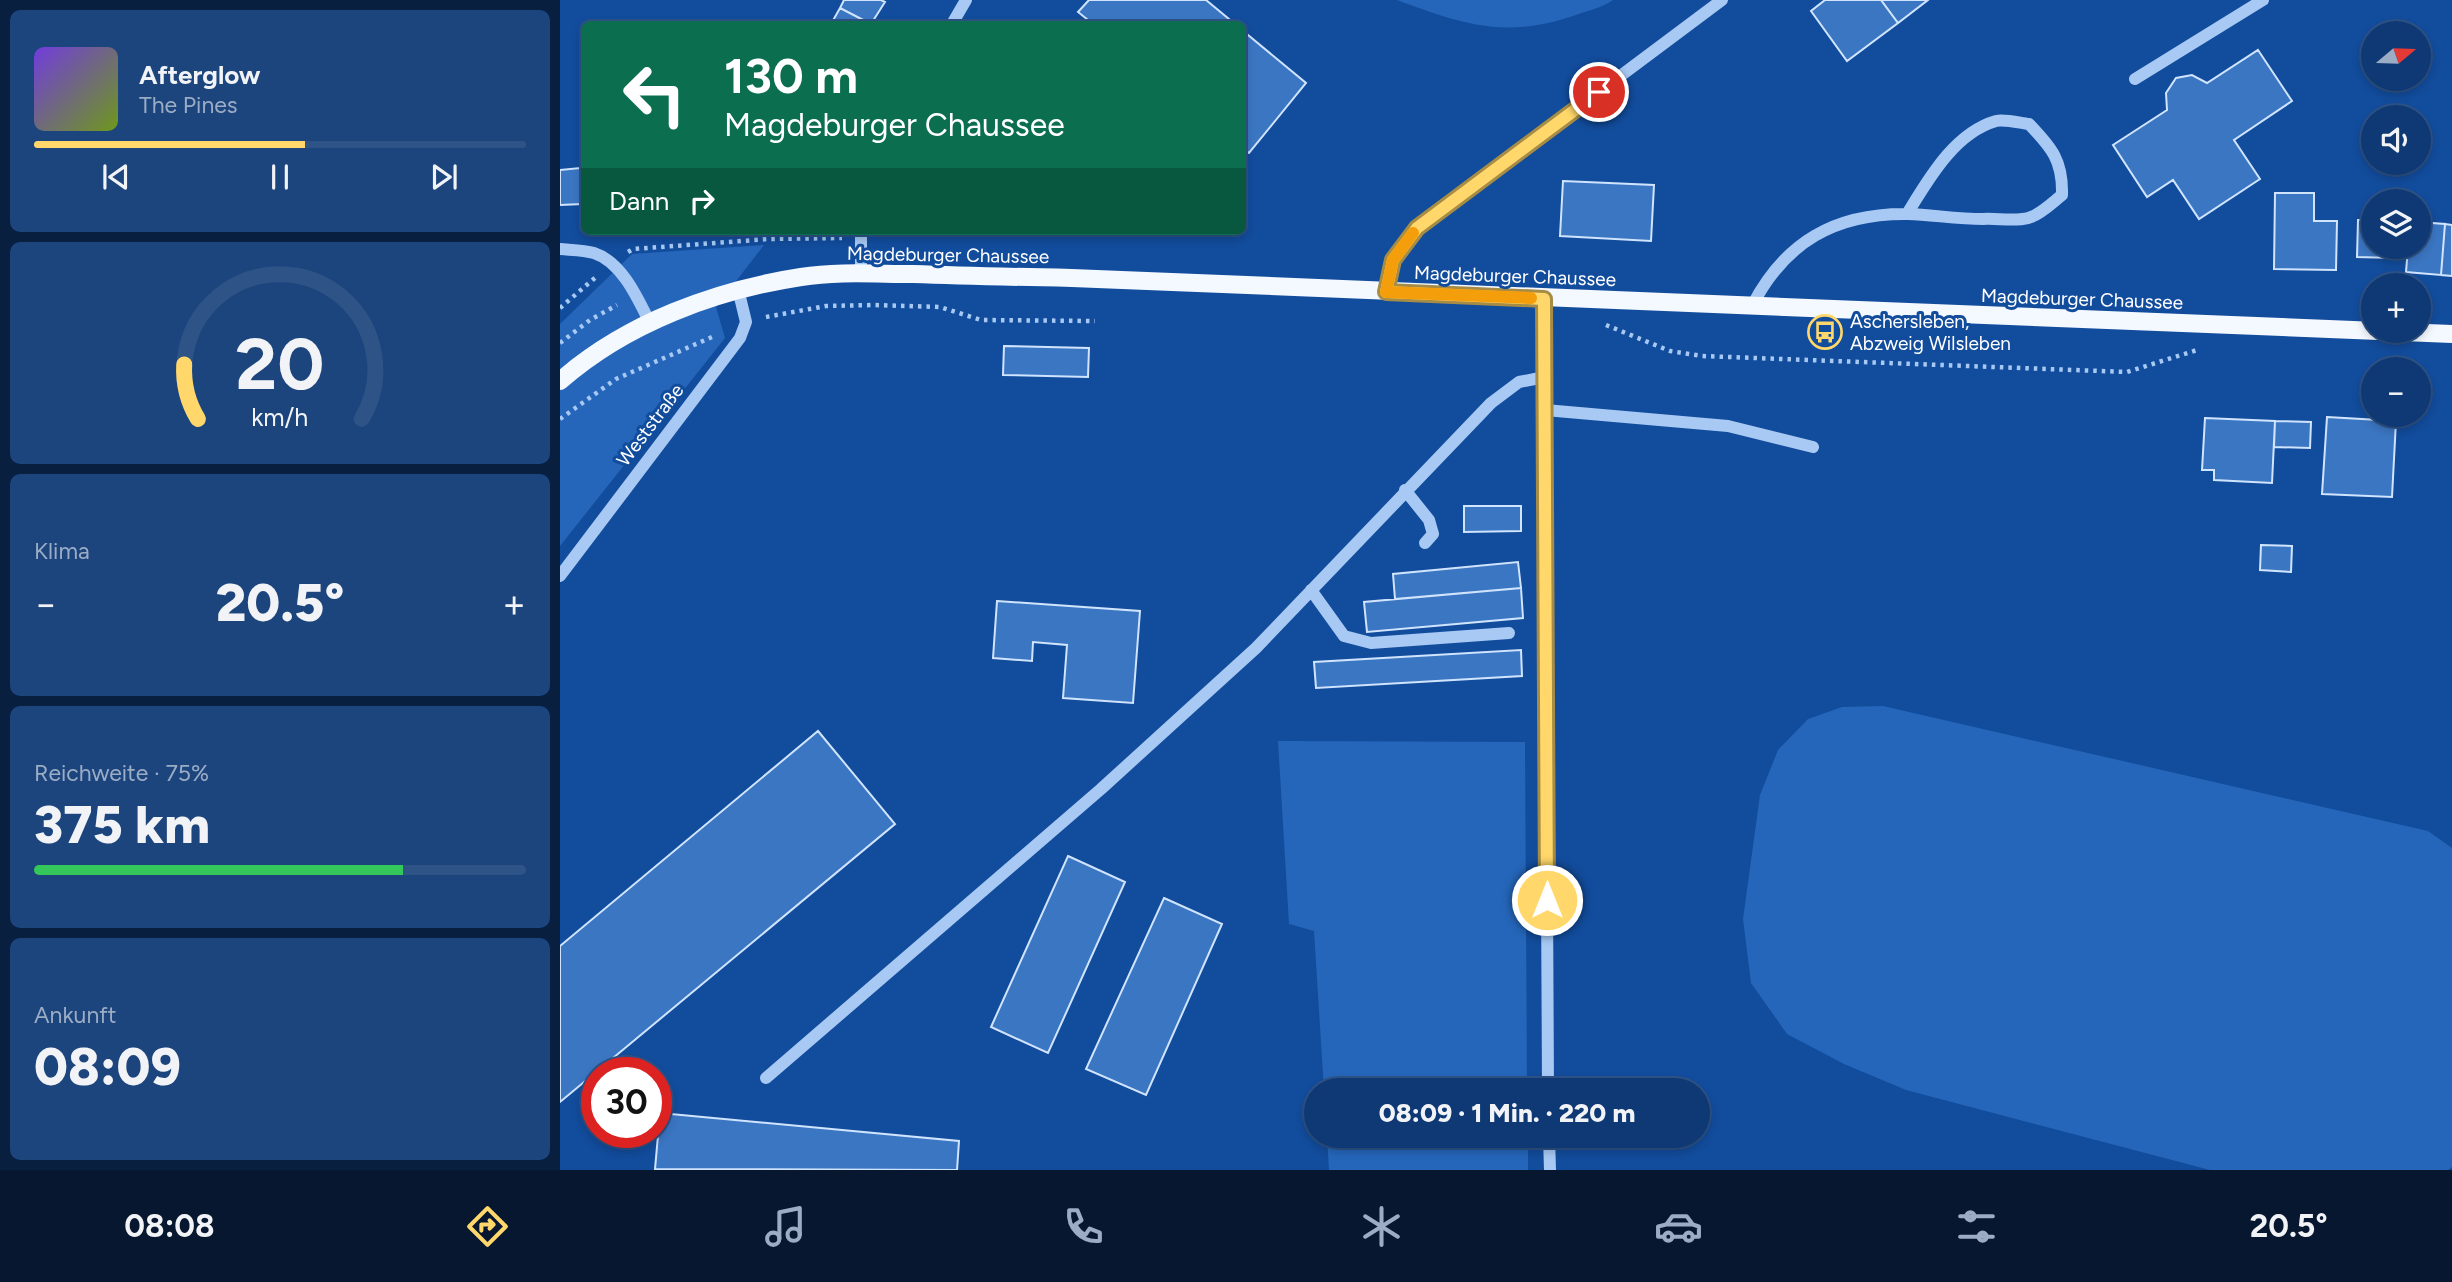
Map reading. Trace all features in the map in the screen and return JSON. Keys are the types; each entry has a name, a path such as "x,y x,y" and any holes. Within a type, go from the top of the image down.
{"main road":[{"name":"Magdeburger Chaussee","path":"560,381 610,344 650,323 738,289 803,276 861,273 1072,278 2452,334"}],"street":[{"path":"954,21 966,0"},
{"path":"1386,292 1393,260 1417,228 1722,0"},
{"path":"2135,79 2263,0"},
{"path":"1752,306 1768,275 1802,242 1825,230 1862,219 1907,214 1963,219 2031,218 2062,195 2062,171 2049,145 2029,124 1997,121 1968,137 1936,167 1907,214"},
{"path":"861,235 861,273"},
{"path":"560,249 595,253 612,265 636,295 650,323"},
{"path":"738,289 746,322"},
{"path":"1544,299 1548,1078"},
{"name":"Weststraße","path":"560,576 740,338 746,322"},
{"path":"766,1078 1101,789 1256,648 1491,403 1519,382 1545,377"},
{"path":"1545,410 1728,426 1813,447"},
{"path":"1405,490 1429,520 1433,534 1425,543"},
{"path":"1311,590 1344,636 1371,643 1509,633"},
{"path":"1549,1148 1550,1170"}],"path":[{"path":"560,308 633,249 842,235"},
{"path":"560,343 590,320 636,295"},
{"path":"560,419 616,379 746,322 827,306 940,307 981,320 1095,321"},
{"path":"1595,321 1670,351 1702,356 2127,372 2199,349 2235,326"}],"shaded area":[{"path":"1397,0 1613,0 1549,23 1504,27 1463,22"},
{"path":"764,245 716,307 725,338 560,546 560,324 632,254"},
{"path":"1883,706 2428,831 2452,848 2452,1167 2448,1170 2210,1170 1906,1090 1844,1064 1787,1034 1751,983 1743,919 1760,795 1778,750 1808,719 1842,707"},
{"path":"1278,741 1525,742 1527,1078 1323,1078 1314,931 1289,924"},
{"path":"1328,1148 1528,1148 1528,1170 1329,1170"}],"building":[{"path":"844,0 885,2 873,21 865,21 840,8"},
{"path":"1089,0 1206,0 1231,21 1089,21 1078,12"},
{"path":"1825,0 1881,0 1898,23 1847,61 1811,11"},
{"path":"1881,0 1928,0 1898,23"},
{"path":"840,8 865,21 833,21"},
{"path":"1246,33 1306,83 1249,153 1246,151"},
{"path":"2258,50 2292,101 2234,140 2260,179 2199,219 2173,180 2147,197 2113,145 2167,110 2166,93 2176,78 2192,75 2207,83"},
{"path":"580,168 581,204 560,205 560,170"},
{"path":"1563,181 1654,185 1651,241 1560,236"},
{"path":"2275,193 2314,193 2314,221 2337,221 2336,270 2274,269"},
{"path":"2358,220 2361,220 2361,257 2357,257"},
{"path":"2431,223 2445,224 2441,275 2406,272 2407,259 2431,259"},
{"path":"2445,224 2452,225 2452,276 2441,275"},
{"path":"1004,346 1089,348 1088,377 1003,375"},
{"path":"2327,417 2361,419 2361,427 2396,427 2392,497 2322,494"},
{"path":"2205,418 2275,421 2272,483 2214,480 2214,470 2202,470"},
{"path":"2275,421 2311,422 2310,448 2274,447"},
{"path":"1464,506 1521,506 1521,531 1464,532"},
{"path":"2261,545 2292,546 2291,572 2260,570"},
{"path":"1518,562 1521,588 1395,599 1393,574"},
{"path":"1521,588 1523,618 1367,632 1364,602"},
{"path":"997,601 1140,611 1133,703 1063,698 1067,645 1033,642 1032,661 993,658"},
{"path":"1521,650 1522,676 1316,688 1314,662"},
{"path":"818,731 895,824 614,1057 581,1057 581,1085 560,1102 560,946"},
{"path":"1068,856 1125,882 1048,1053 991,1027"},
{"path":"1164,898 1222,924 1146,1095 1086,1069"},
{"path":"672,1114 959,1141 957,1170 655,1169 657,1148 672,1148"}],"slow traffic":[{"path":"1413,233 1393,260 1387,277 1386,292 1531,298"}],"place":[{"name":"Aschersleben, Abzweig Wilsleben","path":"1825,332"}],"route":[{"path":"1547,900 1544,299 1386,292 1387,277 1393,260 1417,228 1599,92"}]}
